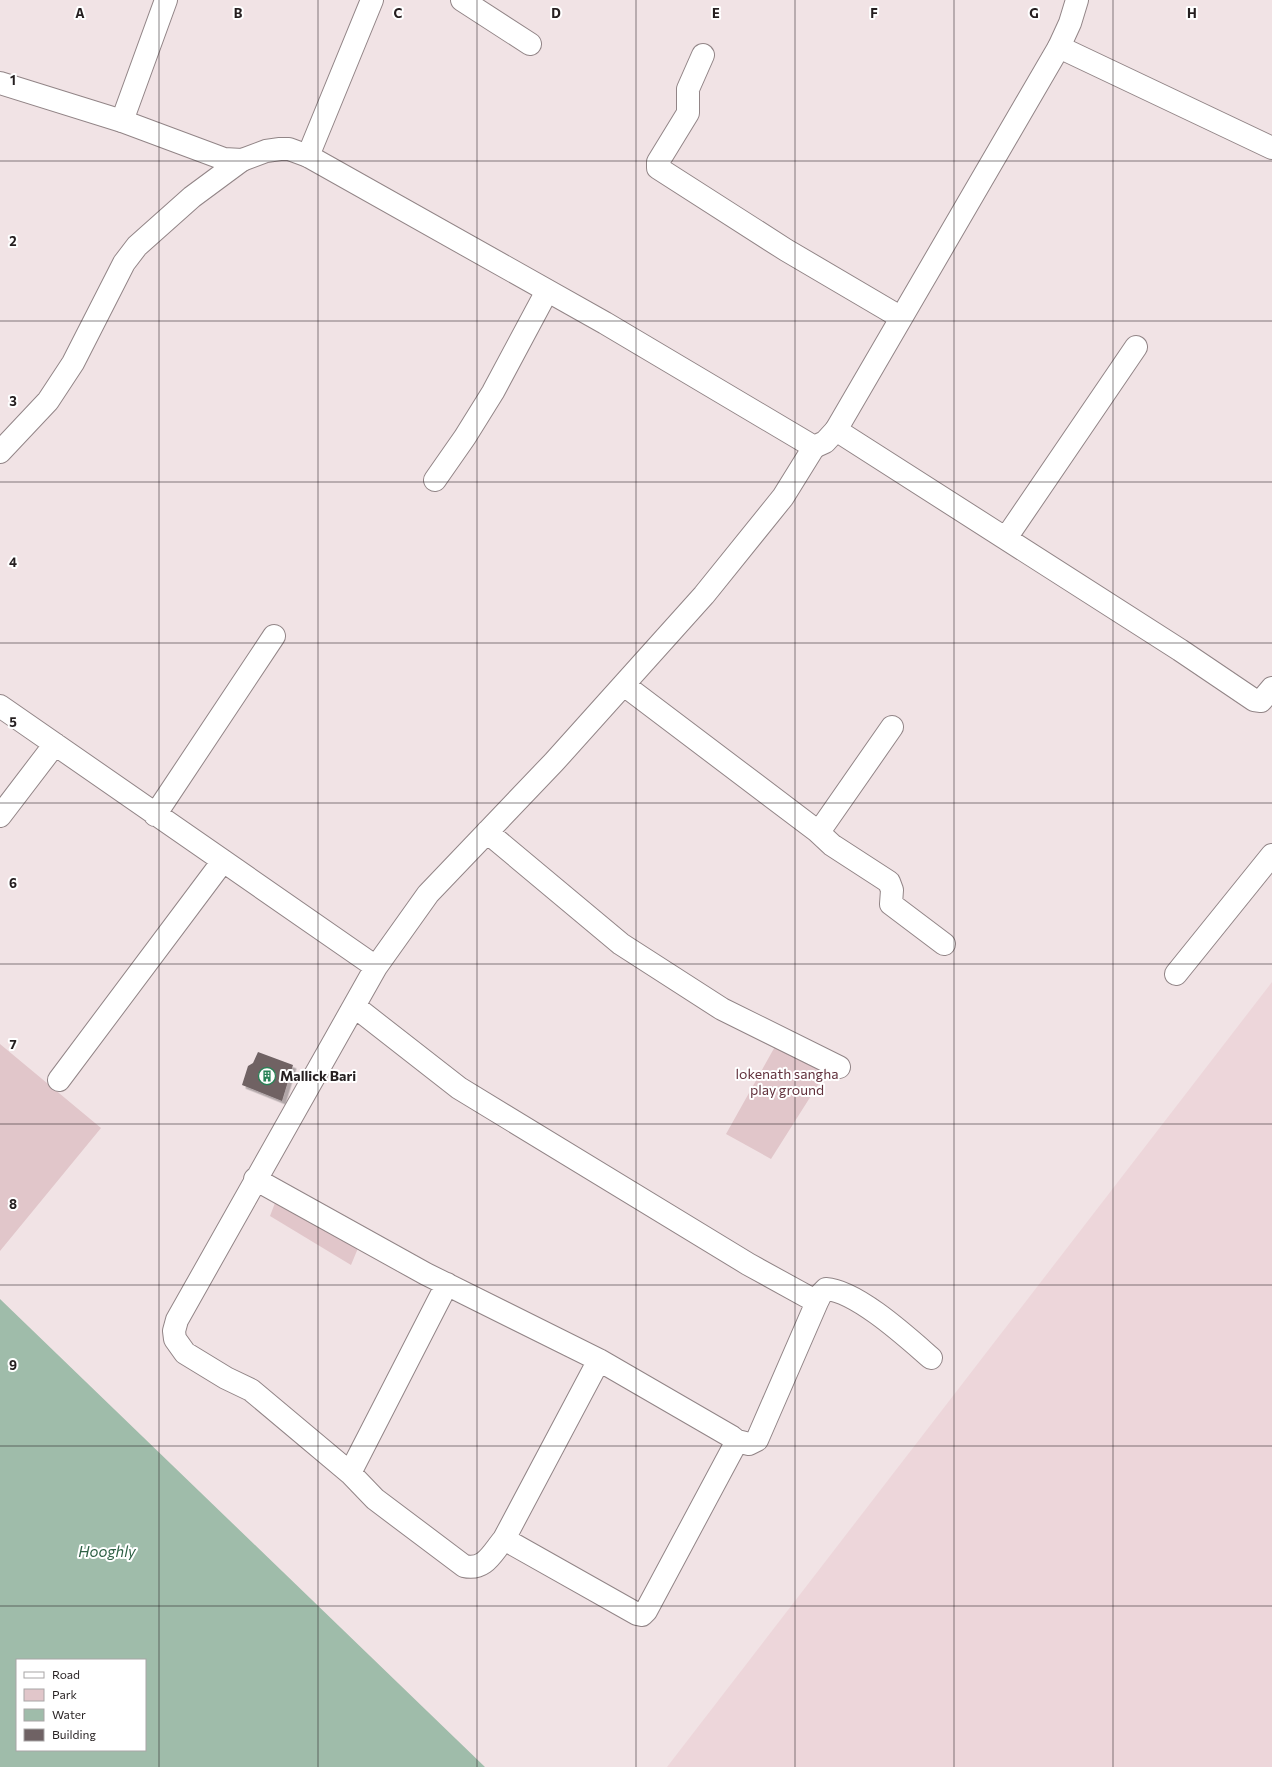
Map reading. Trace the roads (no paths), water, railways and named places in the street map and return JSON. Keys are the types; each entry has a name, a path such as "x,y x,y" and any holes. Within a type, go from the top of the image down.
{"street":[{"path":"122,121 166,0"},
{"path":"308,156 372,0"},
{"path":"462,0 530,44"},
{"path":"599,1360 504,1539 484,1564 473,1568 464,1566 375,1498 350,1473 251,1390 226,1378 185,1353 175,1339 174,1331 178,1320 255,1179 376,967 428,894 624,685 704,595 783,497 814,447 825,442 836,430 900,317 1059,47 1070,23 1077,0"},
{"path":"1059,47 1272,148"},
{"path":"703,55 688,89 688,113 658,162 658,168 786,250 900,317"},
{"path":"0,83 122,121 224,159 242,160"},
{"path":"0,452 48,401 74,363 124,263 137,246 192,197 242,160 266,150 280,149 289,149 308,156 605,323 814,447"},
{"path":"435,480 465,436 492,392 548,291"},
{"path":"1006,538 1136,348"},
{"path":"836,430 1006,538 1256,701 1261,701 1272,688"},
{"path":"155,815 274,636"},
{"path":"624,685 817,831 832,845 889,882 892,890 891,904 944,944"},
{"path":"0,706 376,967"},
{"path":"817,831 821,829 892,727"},
{"path":"0,816 55,744"},
{"path":"487,832 621,944 722,1009 839,1067"},
{"path":"1176,974 1272,855"},
{"path":"59,1080 223,861"},
{"path":"354,1006 459,1088 748,1264 817,1302"},
{"path":"255,1179 447,1284 599,1360 732,1437 736,1441 750,1444 757,1440 817,1302 821,1294 826,1289 834,1290 888,1321 931,1358"},
{"path":"350,1473 447,1284"},
{"path":"504,1539 637,1614 642,1615 646,1611 736,1441"}],"water":[{"name":"Hooghly","path":"0,1299 485,1767 0,1767"}],"place":[{"name":"Mallick Bari","path":"267,1076"}],"park label":[{"name":"lokenath sangha play ground","path":"787,1082"}]}
